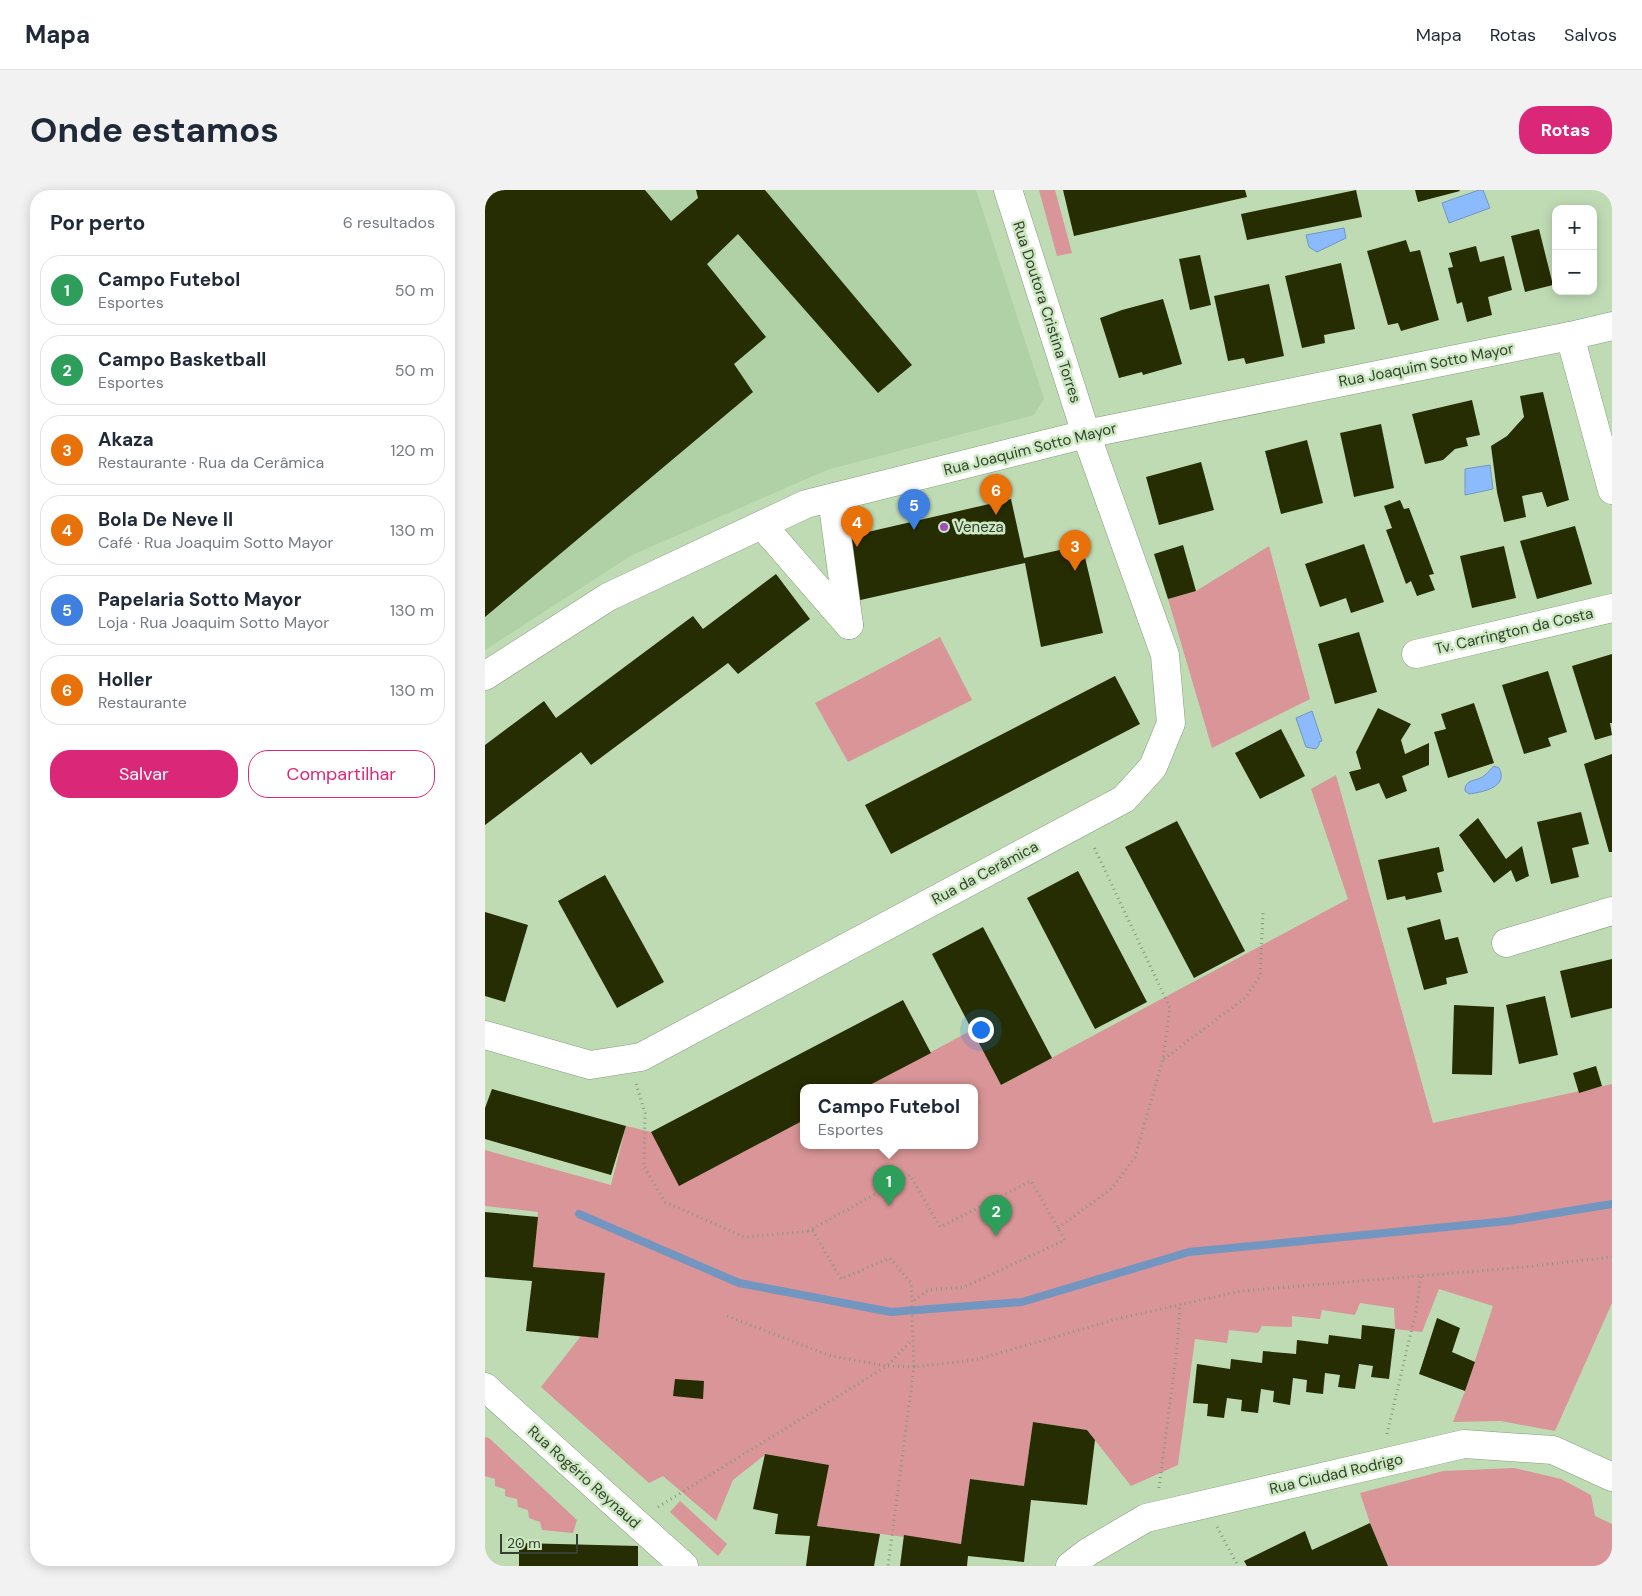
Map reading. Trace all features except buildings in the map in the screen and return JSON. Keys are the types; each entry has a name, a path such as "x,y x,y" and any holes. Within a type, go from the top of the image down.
{"street":[{"name":"Rua Doutora Cristina Torres","path":"1008,190 1086,434"},
{"name":"Rua Joaquim Sotto Mayor","path":"485,676 608,597 806,504 1086,434 1612,326"},
{"path":"1570,336 1612,490"},
{"name":"Rua da Cerâmica","path":"485,1035 590,1065 641,1057 1124,799 1153,767 1171,723 1165,655 1086,434"},
{"path":"762,525 849,625 832,498"},
{"name":"Tv. Carrington da Costa","path":"1416,654 1612,608"},
{"path":"1506,943 1612,911"},
{"name":"Rua Rogério Reynaud","path":"485,1387 684,1566"},
{"name":"Rua Ciudad Rodrigo","path":"1070,1566 1088,1552 1146,1518 1465,1444 1553,1450 1612,1477"}],"path":[{"path":"1058,1228 1112,1188 1135,1157 1163,1059 1170,1008 1102,864"},
{"path":"1163,1059 1246,997 1261,976 1263,913"},
{"path":"628,1059 645,1113 644,1167 665,1202 744,1237 813,1231 841,1279 890,1258 911,1284 914,1367 888,1566"},
{"path":"806,1232 910,1175 941,1227 1031,1181 1065,1240 964,1287 928,1290 911,1303"},
{"path":"727,1316 831,1356 887,1366 914,1367 975,1360 1117,1319 1241,1290 1612,1257"},
{"path":"1379,1464 1416,1311 1421,1275"},
{"path":"1155,1516 1177,1348 1180,1304"},
{"path":"634,1522 887,1366 913,1340"},
{"path":"1205,1505 1238,1566"}],"shaded area":[{"path":"485,190 976,190 1044,399 1034,415 827,470 632,555 485,650"},
{"path":"1039,190 1055,190 1072,253 1057,256"},
{"path":"1269,546 1310,699 1212,748 1168,599 1196,591"},
{"path":"940,637 972,700 848,762 815,703"},
{"path":"1336,775 1433,1123 1612,1084 1612,1303 1555,1431 1501,1421 1453,1422 1493,1306 1439,1289 1422,1332 1395,1329 1394,1308 1360,1303 1355,1315 1322,1310 1320,1319 1292,1316 1292,1327 1262,1326 1258,1333 1229,1330 1227,1343 1195,1339 1178,1465 1131,1486 1087,1430 1033,1422 1024,1486 970,1479 961,1544 817,1526 828,1466 766,1454 733,1480 716,1521 663,1476 649,1483 541,1387 581,1336 598,1338 605,1274 533,1267 538,1212 485,1206 485,1150 611,1185 626,1126 651,1132 679,1185 800,1122 800,1149 978,1149 978,1084 872,1084 972,1030 1001,1085 1348,899 1311,789"},
{"path":"485,1437 489,1438 577,1520 573,1533 542,1530 540,1522 529,1518 528,1510 518,1507 517,1499 505,1496 505,1489 495,1486 495,1479 485,1476"},
{"path":"1514,1468 1561,1479 1591,1495 1595,1516 1612,1524 1612,1566 1388,1566 1360,1493 1443,1471"},
{"path":"680,1501 727,1544 718,1556 670,1512"}],"water":[{"path":"1483,190 1490,208 1449,223 1442,203"},
{"path":"1344,228 1346,238 1317,252 1309,247 1306,235"},
{"path":"1490,465 1493,489 1465,495 1465,469"},
{"path":"1312,711 1322,741 1319,742 1316,749 1306,747 1296,718"},
{"path":"1494,766 1499,768 1501,774 1501,780 1498,784 1481,792 1469,794 1465,791 1465,787 1469,782 1482,777"}],"waterway":[{"path":"579,1214 739,1283 891,1312 1022,1302 1189,1252 1508,1221 1612,1204"}],"place":[{"name":"Holler","path":"996,515"},
{"name":"Veneza","path":"944,527"},
{"name":"Papelaria Sotto Mayor","path":"914,530"},
{"name":"Bola De Neve II","path":"857,547"},
{"name":"Akaza","path":"1075,571"},
{"name":"Campo Futebol","path":"889,1206"},
{"name":"Campo Basketball","path":"996,1236"}]}
